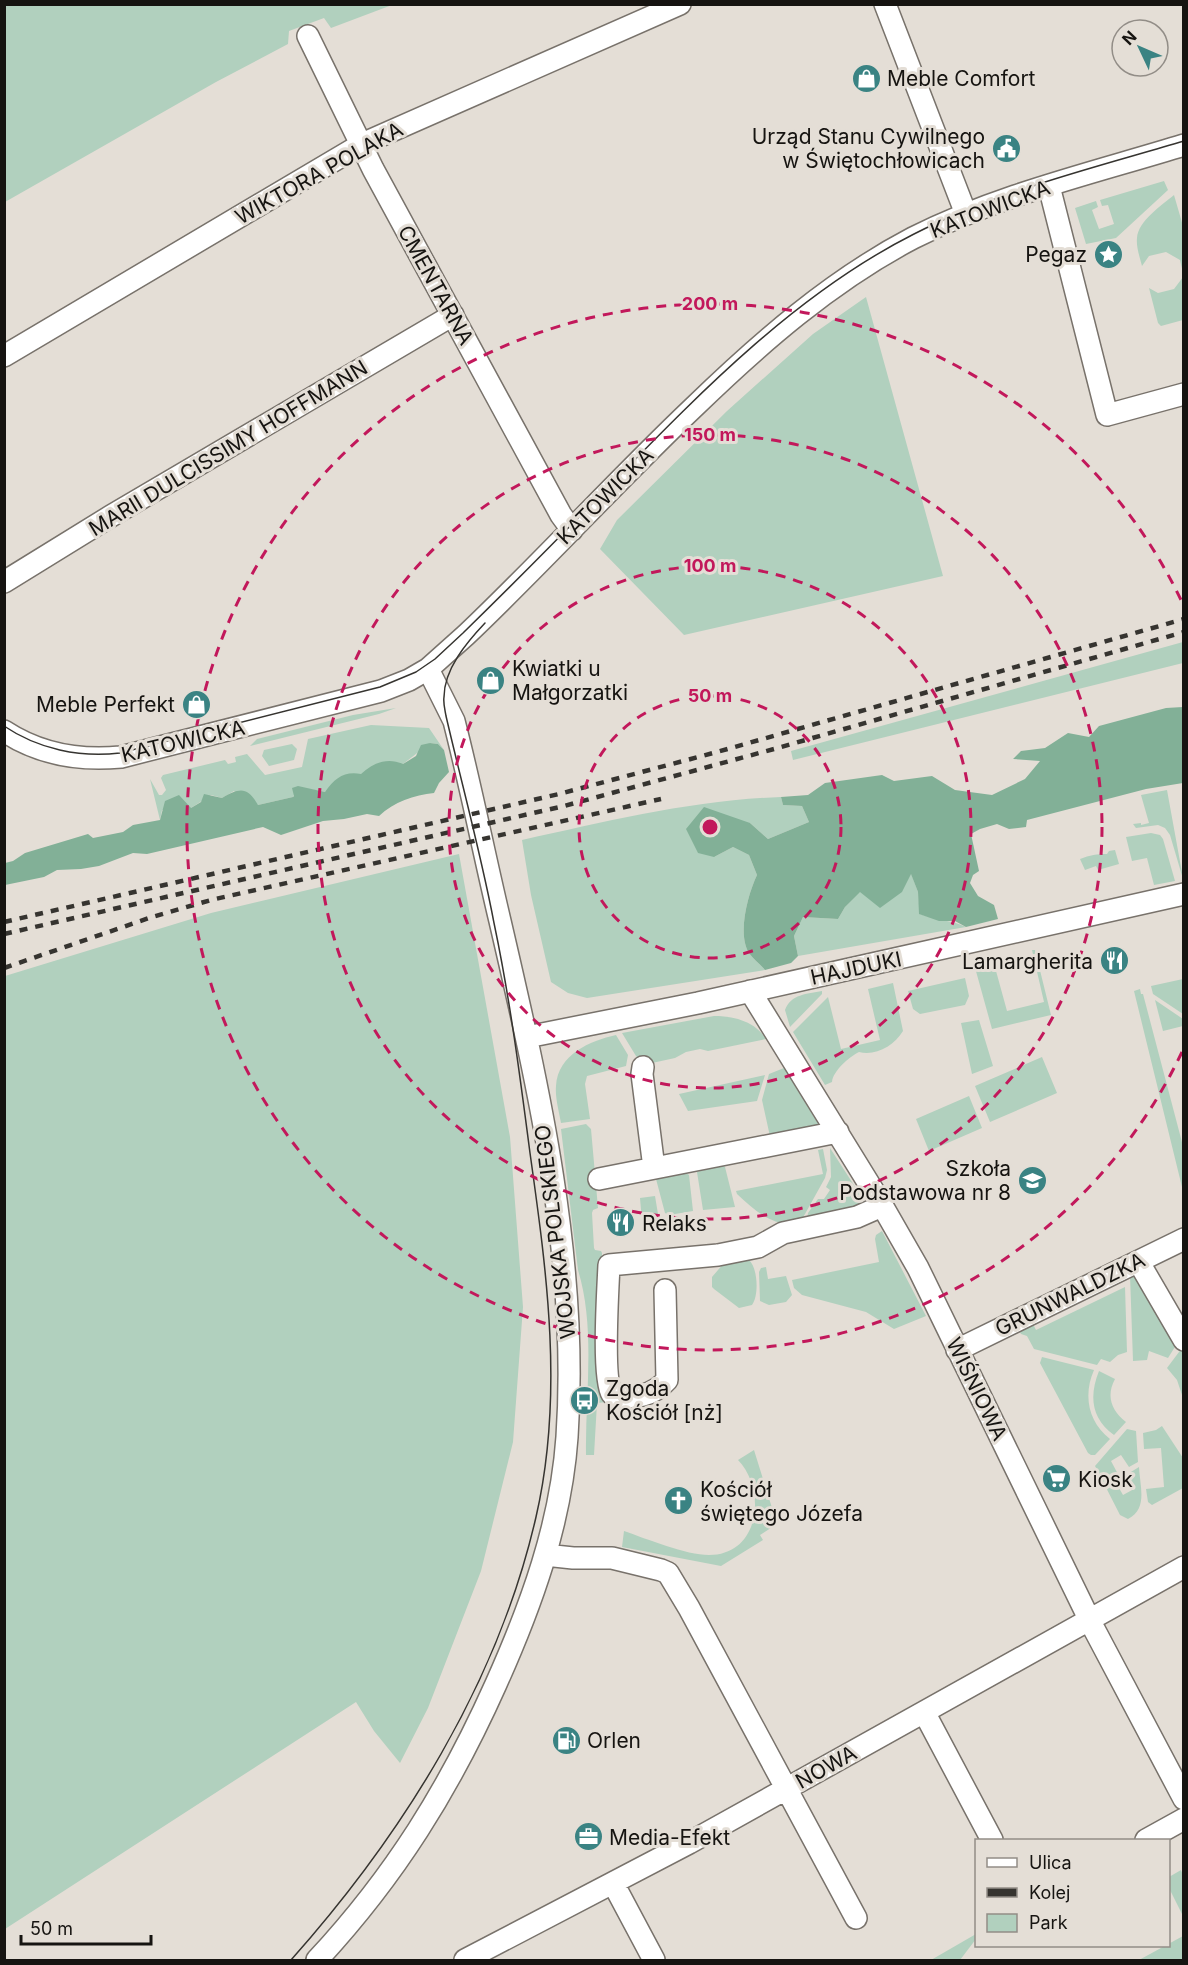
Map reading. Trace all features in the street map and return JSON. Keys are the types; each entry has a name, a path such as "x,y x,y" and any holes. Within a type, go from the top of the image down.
{"street":[{"name":"WIKTORA POLAKA","path":"4,356 362,144 680,4"},
{"path":"885,4 966,214"},
{"name":"CMENTARNA","path":"308,36 362,144 453,315 561,515 572,530"},
{"name":"KATOWICKA","path":"4,731 32,746 61,754 90,758 121,757 366,695 409,680 428,669 482,620 711,390 769,338 846,279 893,249 966,214 1184,145"},
{"path":"1049,186 1107,415 1184,394"},
{"name":"MARII DULCISSIMY HOFFMANN","path":"4,582 111,516 453,315"},
{"name":"WOJSKA POLSKIEGO","path":"317,1960 345,1930 395,1866 456,1767 508,1657 528,1608 558,1502 567,1439 568,1328 562,1254 537,1086 454,720 428,669"},
{"name":"HAJDUKI","path":"526,1038 750,991 1184,894"},
{"name":"WIŚNIOWA","path":"750,991 838,1132 918,1268 1089,1620 1184,1799"},
{"path":"643,1067 654,1168"},
{"path":"599,1179 838,1132"},
{"path":"665,1290 667,1380 659,1389 650,1394 626,1396 612,1394 608,1384 607,1354 609,1265 718,1255 754,1248 783,1233 856,1217 882,1206"},
{"name":"GRUNWALDZKA","path":"957,1350 1184,1239"},
{"path":"1141,1266 1181,1328"},
{"path":"544,1555 612,1558 668,1573 856,1918"},
{"name":"NOWA","path":"465,1960 614,1883 1184,1567"},
{"path":"924,1712 991,1839"},
{"path":"1148,1839 1184,1819"},
{"path":"614,1883 654,1960"}],"green space":[{"path":"5,4 392,5 331,28 324,18 289,31 288,44 216,82 5,202"},
{"path":"1164,181 1168,190 1116,238 1086,244 1075,208 1096,201 1098,207 1092,210 1099,229 1114,224 1108,205 1102,206 1100,200"},
{"path":"1174,195 1183,226 1183,273 1180,260 1166,252 1149,256 1142,266 1137,245 1138,232 1142,226 1151,214"},
{"path":"1183,277 1183,320 1161,326 1158,323 1149,288 1158,293 1174,289"},
{"path":"866,297 943,576 684,635 600,549 617,520 727,411 813,334"},
{"path":"1183,642 1183,663 793,760 791,751"},
{"path":"1183,707 1183,783 1146,789 1027,820 1026,827 1009,829 997,824 971,834 979,871 973,875 970,883 978,896 994,905 998,919 966,927 955,921 939,921 919,914 918,892 911,874 902,892 880,908 860,892 845,907 838,919 803,917 794,936 798,956 791,963 765,970 749,953 744,935 747,903 757,875 749,855 733,847 714,857 698,853 686,829 704,807 750,823 768,839 809,822 802,806 783,805 781,797 808,795 825,783 882,775 894,781 932,776 955,790 992,795 1025,779 1040,761 1013,759 1021,751 1045,748 1068,733 1089,737 1099,726 1166,708"},
{"path":"396,708 250,746 257,739 353,715"},
{"path":"371,725 429,728 444,750 438,744 430,743 403,764 361,774 325,792 298,787 293,797 258,805 234,791 222,798 211,795 191,808 162,810 160,820 150,779 159,795 162,795 166,790 161,778 163,775 225,760 228,764 236,762 235,757 247,754 265,775 302,767 308,739"},
{"path":"292,744 297,749 294,760 269,766 262,756 264,750"},
{"path":"438,744 444,750 449,772 434,793 405,800 379,816 367,814 323,821 281,835 263,827 147,854 133,853 99,866 57,870 44,877 5,885 5,863 25,853 88,834 93,838 123,832 133,825 160,820 165,801 179,795 191,808 201,802 204,794 222,798 234,792 243,791 251,795 258,805 293,797 292,788 298,786 325,792 336,779 355,773 361,774 375,764 391,761 403,764 416,756 421,745"},
{"path":"1167,790 1183,879 1170,835 1165,828 1158,825 1136,828 1133,824 1149,823 1141,795"},
{"path":"781,797 783,805 802,806 809,822 768,839 750,823 714,857 733,847 749,855 757,875 747,903 744,935 749,953 765,970 587,998 568,993 551,982 531,895 522,840 683,807"},
{"path":"1151,833 1160,835 1163,839 1175,881 1154,885 1147,858 1132,861 1126,837"},
{"path":"1115,850 1119,864 1098,870 1096,866 1085,870 1080,859 1107,854"},
{"path":"459,854 510,1137 523,1307 513,1442 481,1571 428,1708 400,1763 374,1731 356,1702 5,1929 5,976 211,913"},
{"path":"911,873 918,892 920,914 966,927 798,956 794,936 803,917 838,919 845,907 860,891"},
{"path":"1032,950 1035,950 1051,1015 992,1029 974,964 993,960 1007,1011 1044,1002"},
{"path":"965,978 969,996 965,1005 920,1014 913,1009 908,991"},
{"path":"1184,979 1183,1014 1153,994 1151,986"},
{"path":"893,983 903,1031 884,1049 872,1053 859,1052 851,1057 838,1069 832,1082 825,1085 793,1032 828,997 841,1049 880,1040 868,989"},
{"path":"1140,989 1183,1146 1182,1187 1134,991"},
{"path":"822,991 822,994 790,1027 785,1010 791,1001 800,996"},
{"path":"1155,1000 1183,1019 1183,1026 1163,1031"},
{"path":"714,1016 729,1017 750,1024 766,1039 708,1051 700,1049 652,1063 642,1062 636,1056 622,1033"},
{"path":"979,1020 993,1066 972,1074 961,1023"},
{"path":"616,1035 628,1055 626,1066 587,1076 585,1084 590,1119 561,1123 556,1086 563,1065 569,1057 586,1045"},
{"path":"1042,1057 1057,1093 990,1122 975,1086"},
{"path":"784,1068 822,1130 771,1141 762,1100 769,1074"},
{"path":"765,1075 757,1101 688,1111 679,1094"},
{"path":"969,1096 982,1128 929,1151 916,1119"},
{"path":"586,1124 591,1129 598,1208 592,1213 594,1248 602,1253 601,1389 636,1399 597,1403 594,1455 586,1455 587,1315 578,1270 561,1129"},
{"path":"830,1148 861,1196 864,1207 807,1220 808,1213 818,1199 824,1199 830,1190 826,1187 831,1177"},
{"path":"823,1149 827,1170 825,1178 800,1223 773,1221 758,1212 737,1194 736,1191 823,1174 818,1150"},
{"path":"723,1165 735,1207 703,1210 697,1172"},
{"path":"686,1173 689,1175 693,1211 669,1215 665,1213 656,1179"},
{"path":"655,1196 659,1220 642,1221 640,1198"},
{"path":"882,1231 926,1316 894,1329 866,1312 802,1295 794,1288 792,1280 879,1262 875,1239 876,1235"},
{"path":"749,1260 756,1275 756,1295 752,1305 739,1308 712,1287 712,1277 724,1263"},
{"path":"766,1267 768,1279 786,1276 792,1295 786,1302 769,1305 760,1301 759,1272 761,1268"},
{"path":"1138,1271 1178,1342 1168,1358 1149,1351 1147,1360 1133,1361 1130,1275"},
{"path":"1125,1287 1127,1352 1118,1355 1110,1362 1101,1359 1097,1365 1034,1349 1027,1336 1021,1334 1019,1330 1033,1324 1036,1330"},
{"path":"1182,1348 1183,1395 1177,1380 1167,1368"},
{"path":"1042,1357 1094,1370 1088,1398 1090,1408 1097,1425 1110,1439 1095,1455 1088,1453 1040,1363"},
{"path":"1099,1371 1115,1379 1111,1391 1112,1402 1117,1413 1126,1422 1114,1435 1101,1421 1094,1406 1094,1389"},
{"path":"1162,1426 1183,1458 1183,1488 1152,1505 1148,1502 1146,1489 1164,1487 1161,1448 1144,1449 1143,1433"},
{"path":"1127,1429 1136,1431 1138,1462 1129,1467 1121,1455 1111,1461 1120,1478 1115,1481 1123,1495 1134,1489 1126,1475 1139,1467 1141,1503 1134,1515 1128,1519 1120,1515 1095,1466"},
{"path":"754,1450 777,1524 760,1535 763,1540 721,1566 622,1547 624,1531 666,1546 700,1554 726,1552 739,1544 748,1533 754,1519 755,1503 753,1488 738,1460"},
{"path":"1181,1870 1183,1875 1183,1916 1170,1890 1170,1876"},
{"path":"975,1935 975,1940 960,1960 931,1960"},
{"path":"1183,1936 1183,1960 1139,1960 1163,1947 1170,1947 1170,1943"}],"tram line":[{"path":"4,726 31,741 60,750 90,754 120,753 380,687 416,672 435,659 463,633 713,382 750,348 829,286 870,258 914,234 979,205 1046,182 1184,141"},
{"path":"291,1960 332,1912 408,1808 441,1754 471,1697 497,1639 519,1579 536,1517 544,1472 551,1381 547,1289 542,1244 500,952 444,702 445,687 452,666 464,647 485,623"}],"railway":[{"path":"4,922 559,794 717,752 1184,619"},
{"path":"4,934 564,806 774,749 1184,632"},
{"path":"4,968 152,917 211,900 661,799"}],"place":[{"name":"Meble Comfort","path":"866,78"},
{"name":"Urząd Stanu Cywilnego w Świętochłowicach","path":"1006,148"},
{"name":"Pegaz","path":"1108,254"},
{"name":"Kwiatki u Małgorzatki","path":"491,680"},
{"name":"Meble Perfekt","path":"196,704"},
{"name":"Lamargherita","path":"1114,961"},
{"name":"Szkoła Podstawowa nr 8","path":"1032,1180"},
{"name":"Relaks","path":"621,1223"},
{"name":"Zgoda Kościół [nż]","path":"585,1400"},
{"name":"Kiosk","path":"1057,1479"},
{"name":"Kościół świętego Józefa","path":"679,1501"},
{"name":"Orlen","path":"566,1740"},
{"name":"Media-Efekt","path":"588,1837"}]}
